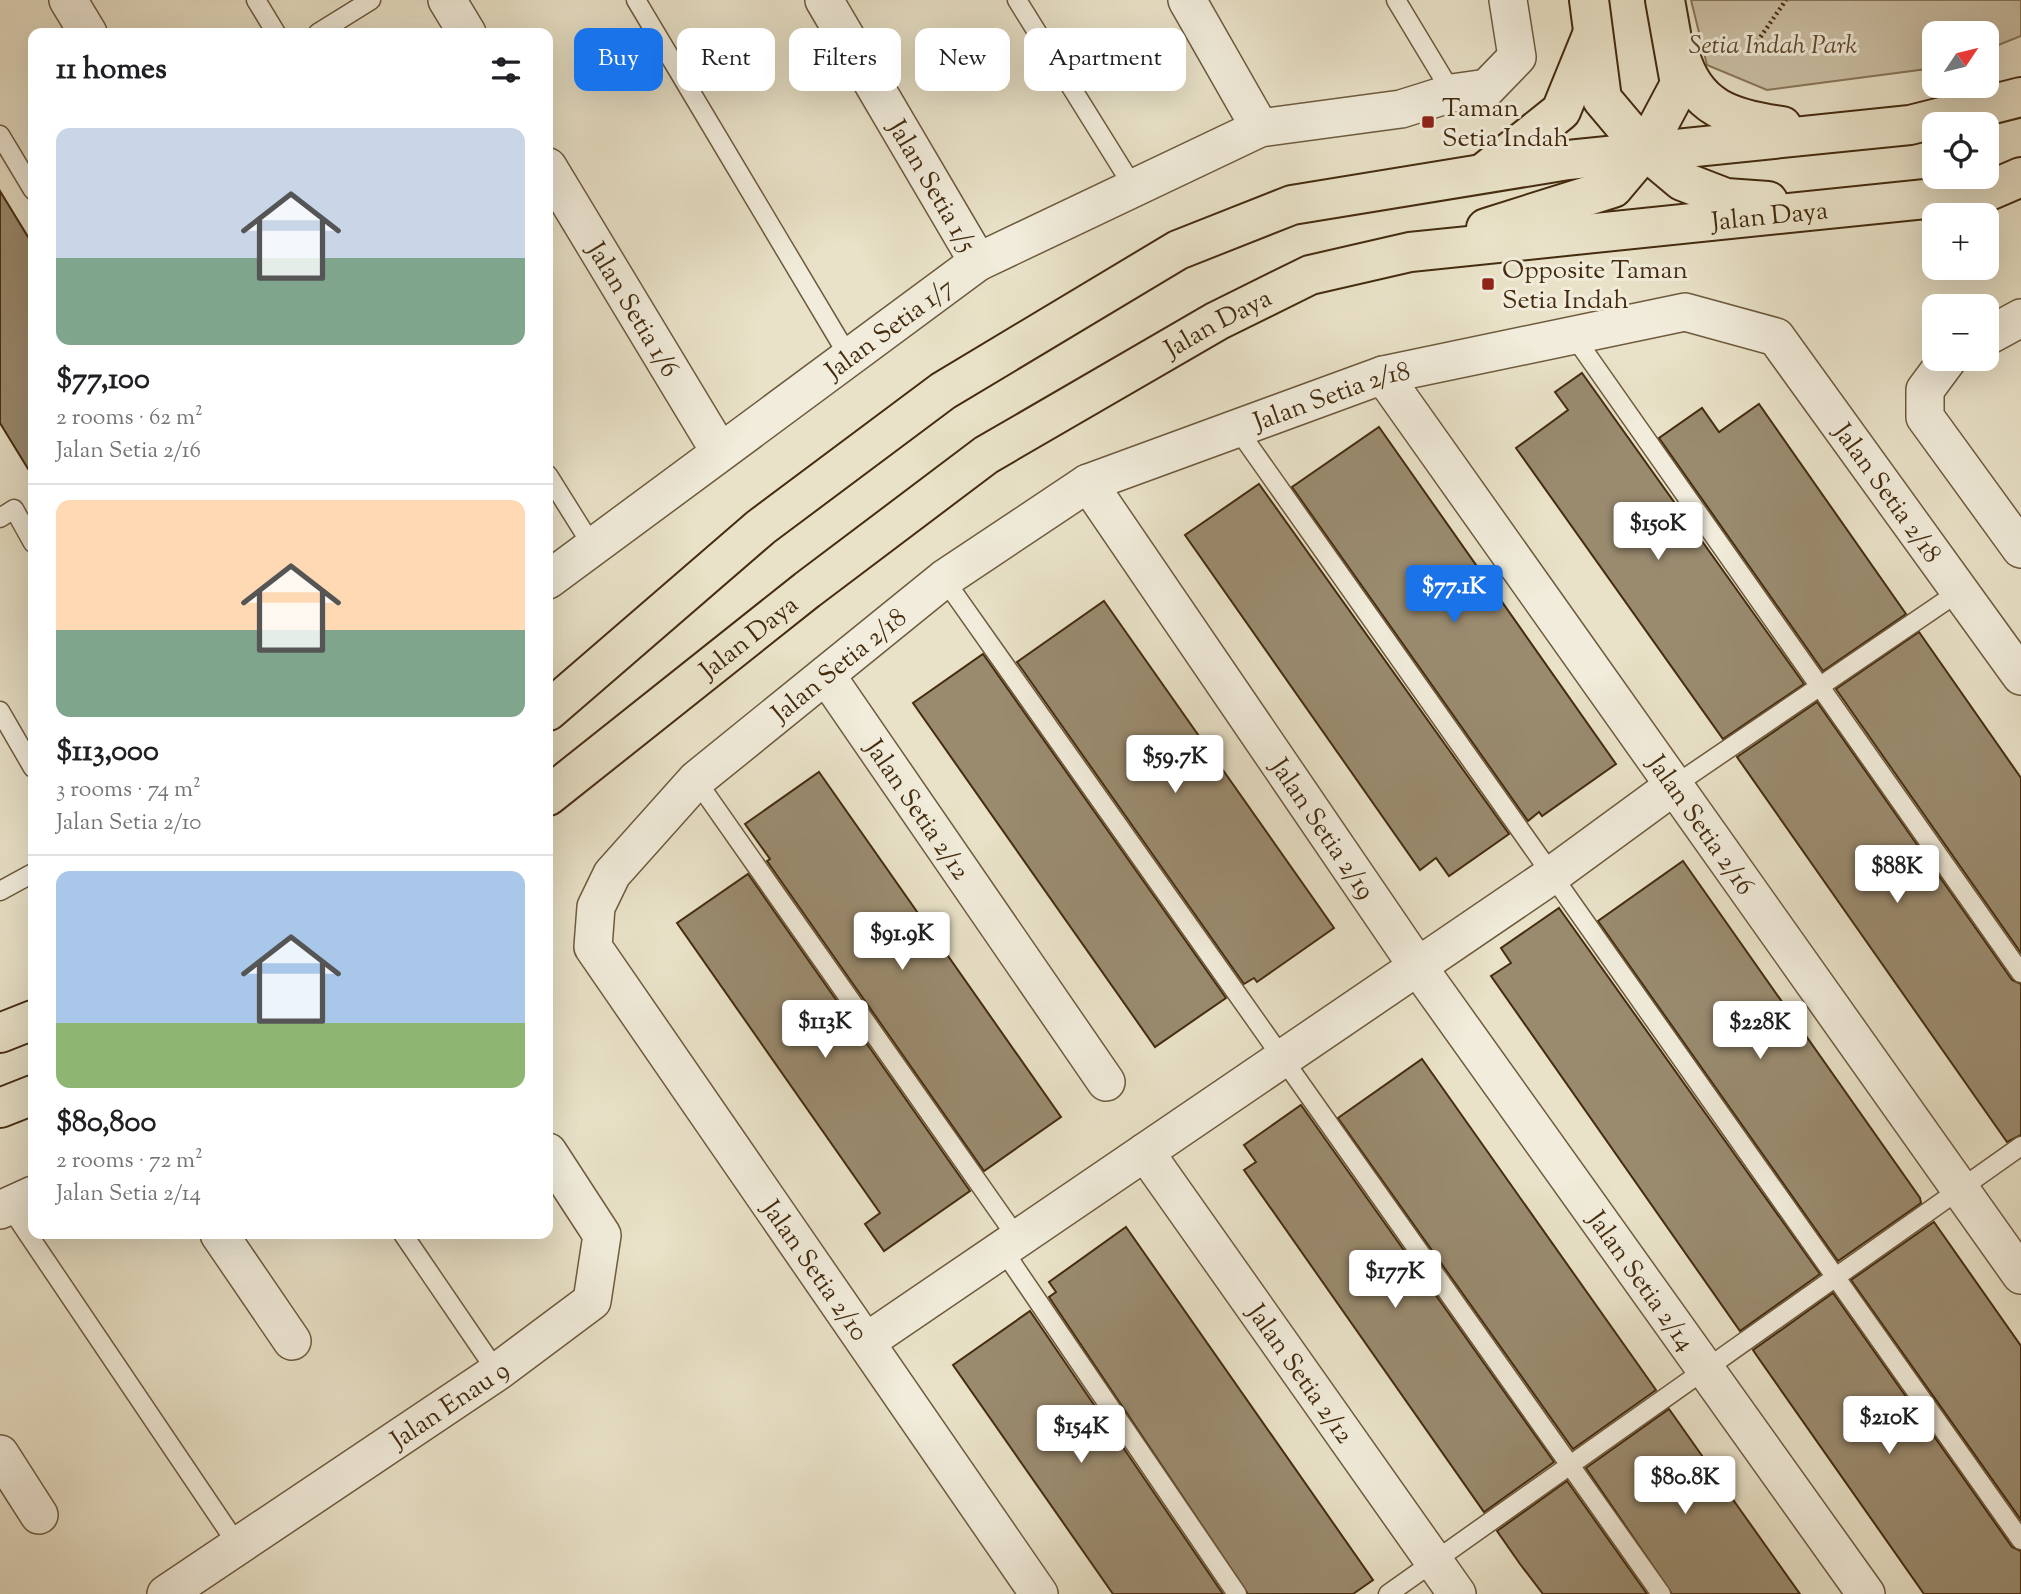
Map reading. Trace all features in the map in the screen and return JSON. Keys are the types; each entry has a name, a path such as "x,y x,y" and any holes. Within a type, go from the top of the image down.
{"main road":[{"path":"1667,8 1686,78 1712,106 1743,121 1832,133"},
{"path":"1410,252 1613,188 1645,150 1680,84 1667,8"},
{"path":"1592,15 1602,99 1645,150 1682,181 1726,198 1851,208"},
{"path":"1479,177 1561,111 1592,15"},
{"path":"553,707 761,527 943,391 1178,250 1292,205 1645,150 1910,125 2021,97"},
{"name":"Jalan Daya","path":"553,792 807,590 986,454 1217,321 1310,275 1410,252 1984,193 2021,177"},
{"path":"0,1033 28,1022"},
{"path":"0,1108 28,1097"}],"street":[{"path":"68,0 85,28"},
{"path":"447,0 464,28"},
{"name":"Jalan Setia 1/5","path":"824,0 978,262"},
{"path":"1187,0 1260,128"},
{"name":"Jalan Setia 1/7","path":"553,575 978,262 1260,128 1401,109 1452,93 1487,88 1517,57 1508,0"},
{"name":"Jalan Setia 1/6","path":"553,175 720,452"},
{"name":"Jalan Setia 2/18","path":"593,947 596,908 612,874 696,780 944,579 1088,483 1382,374 1685,312 1776,337 2021,676"},
{"path":"1999,330 2021,318"},
{"path":"1939,371 1926,390 1925,417 2021,550"},
{"name":"Jalan Setia 2/16","path":"1382,374 2021,1275"},
{"name":"Jalan Setia 2/19","path":"1088,483 1418,967"},
{"name":"Jalan Setia 2/12","path":"826,675 1106,1082"},
{"path":"866,1342 1552,875 1675,785"},
{"name":"Jalan Setia 2/10","path":"593,947 1038,1594"},
{"name":"Jalan Setia 2/14","path":"1418,967 1866,1594"},
{"name":"Jalan Setia 2/12","path":"1145,1152 1457,1594"},
{"name":"Jalan Enau 9","path":"166,1594 210,1581 237,1544 497,1372 592,1301 602,1235 553,1160"},
{"path":"222,1239 292,1341"},
{"path":"0,1454 39,1515"}],"lane":[{"path":"256,0 273,28"},
{"path":"326,28 371,0"},
{"path":"636,0 849,357"},
{"path":"1017,0 1134,188"},
{"path":"1396,0 1452,93"},
{"path":"0,135 28,182"},
{"path":"1573,335 2021,973"},
{"path":"1236,427 2021,1540"},
{"path":"553,483 593,547"},
{"path":"0,518 14,509 28,534"},
{"path":"944,579 1285,1058 1661,1594"},
{"path":"1675,785 1960,591"},
{"path":"0,711 28,759"},
{"path":"696,780 1010,1245 1237,1594"},
{"path":"0,891 28,876"},
{"path":"1388,1594 2021,1146"},
{"path":"14,1204 28,1225"},
{"path":"37,1239 237,1544"},
{"path":"406,1239 497,1372"}],"path":[{"path":"1748,55 1786,0"}],"green space":[{"name":"Setia Indah Park","path":"1691,0 2021,0 2021,36 1999,45 1999,21 1922,21 1922,70 1767,90 1707,65"}],"building":[{"path":"0,191 28,237 28,469 0,423"},
{"path":"1582,373 1804,684 1723,739 1516,448 1568,410 1555,392"},
{"path":"1759,404 1906,614 1823,671 1659,438 1702,408 1719,432"},
{"path":"1379,427 1616,764 1542,816 1539,812 1528,821 1292,487"},
{"path":"1259,484 1509,834 1449,876 1436,858 1420,870 1185,535"},
{"path":"1104,601 1334,928 1257,982 1254,978 1244,984 1017,662"},
{"path":"1919,632 2021,778 2021,953 1836,689"},
{"path":"983,654 1226,998 1155,1047 913,703"},
{"path":"1817,702 2012,980 2021,984 2021,1135 2007,1142 1737,757"},
{"path":"819,772 1061,1117 984,1171 767,861 770,859 745,824"},
{"path":"1683,861 1920,1198 1921,1203 1838,1261 1598,921"},
{"path":"748,874 970,1191 884,1251 865,1224 880,1213 677,923"},
{"path":"1559,908 1820,1274 1740,1331 1491,976 1511,963 1501,948"},
{"path":"1422,1059 1656,1390 1573,1449 1338,1118"},
{"path":"1301,1105 1554,1462 1484,1512 1244,1170 1256,1162 1244,1145"},
{"path":"1934,1222 2021,1346 2021,1520 1851,1280"},
{"path":"1126,1227 1373,1580 1353,1594 1248,1594 1049,1297 1056,1292 1049,1282"},
{"path":"1833,1293 2012,1547 2021,1551 2021,1594 1924,1594 1753,1350"},
{"path":"1030,1311 1223,1594 1113,1594 953,1365"},
{"path":"1669,1409 1800,1594 1672,1594 1586,1468"},
{"path":"1567,1481 1647,1594 1543,1594 1520,1564 1497,1531"}],"place":[{"name":"Taman Setia Indah","path":"1428,122"},
{"name":"Opposite Taman Setia Indah","path":"1488,284"}]}
